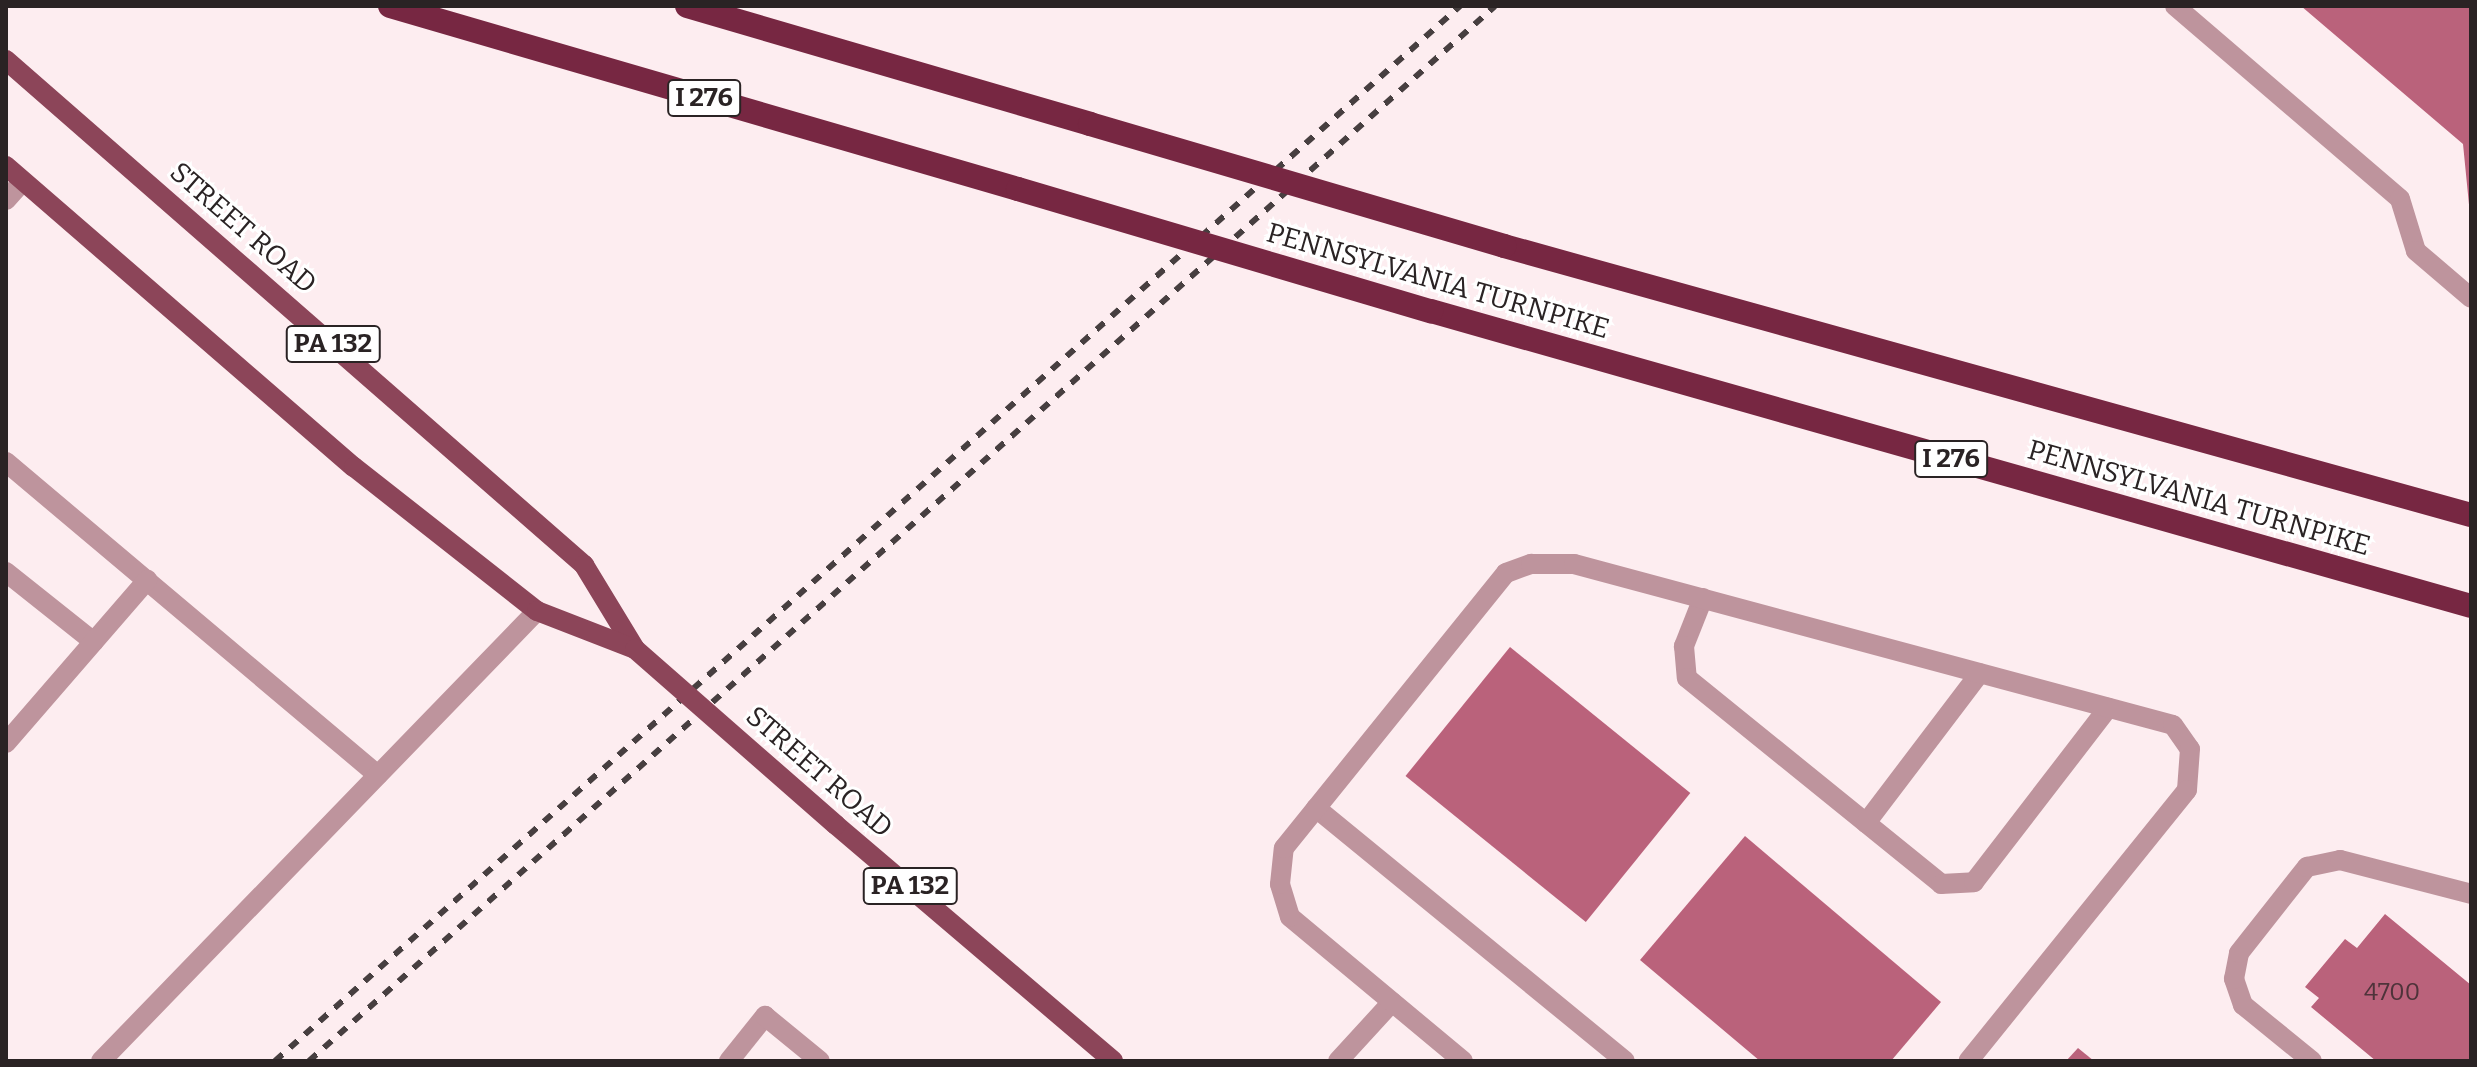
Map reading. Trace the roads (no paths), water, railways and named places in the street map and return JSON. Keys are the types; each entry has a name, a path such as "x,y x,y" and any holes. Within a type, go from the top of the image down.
{"highway":[{"name":"PENNSYLVANIA TURNPIKE","path":"390,6 1431,311 2471,606"},
{"name":"PENNSYLVANIA TURNPIKE","path":"687,6 1504,246 2471,515"}],"main road":[{"name":"STREET ROAD","path":"6,60 584,565 635,649 1113,1061"},
{"name":"STREET ROAD","path":"6,166 354,467 537,611 635,649"}],"lane":[{"path":"2175,6 2400,199 2416,251 2471,298"},
{"path":"6,200 23,181"},
{"path":"6,462 378,775"},
{"path":"1463,1061 1290,917 1280,884 1284,848 1506,573 1531,564 1574,564 2173,725 2190,749 2187,790 1968,1061"},
{"path":"6,572 94,642"},
{"path":"6,743 147,580"},
{"path":"1703,598 1684,646 1687,678 1941,884 1974,882 2108,708"},
{"path":"101,1061 537,611"},
{"path":"1866,823 1980,673"},
{"path":"1316,808 1625,1061"},
{"path":"2312,1061 2243,1005 2234,979 2239,953 2307,867 2340,860 2471,894"},
{"path":"1338,1061 1392,1002"},
{"path":"729,1061 765,1016 820,1061"}],"railway":[{"path":"275,1061 1460,6"},
{"path":"309,1061 1495,6"}]}
